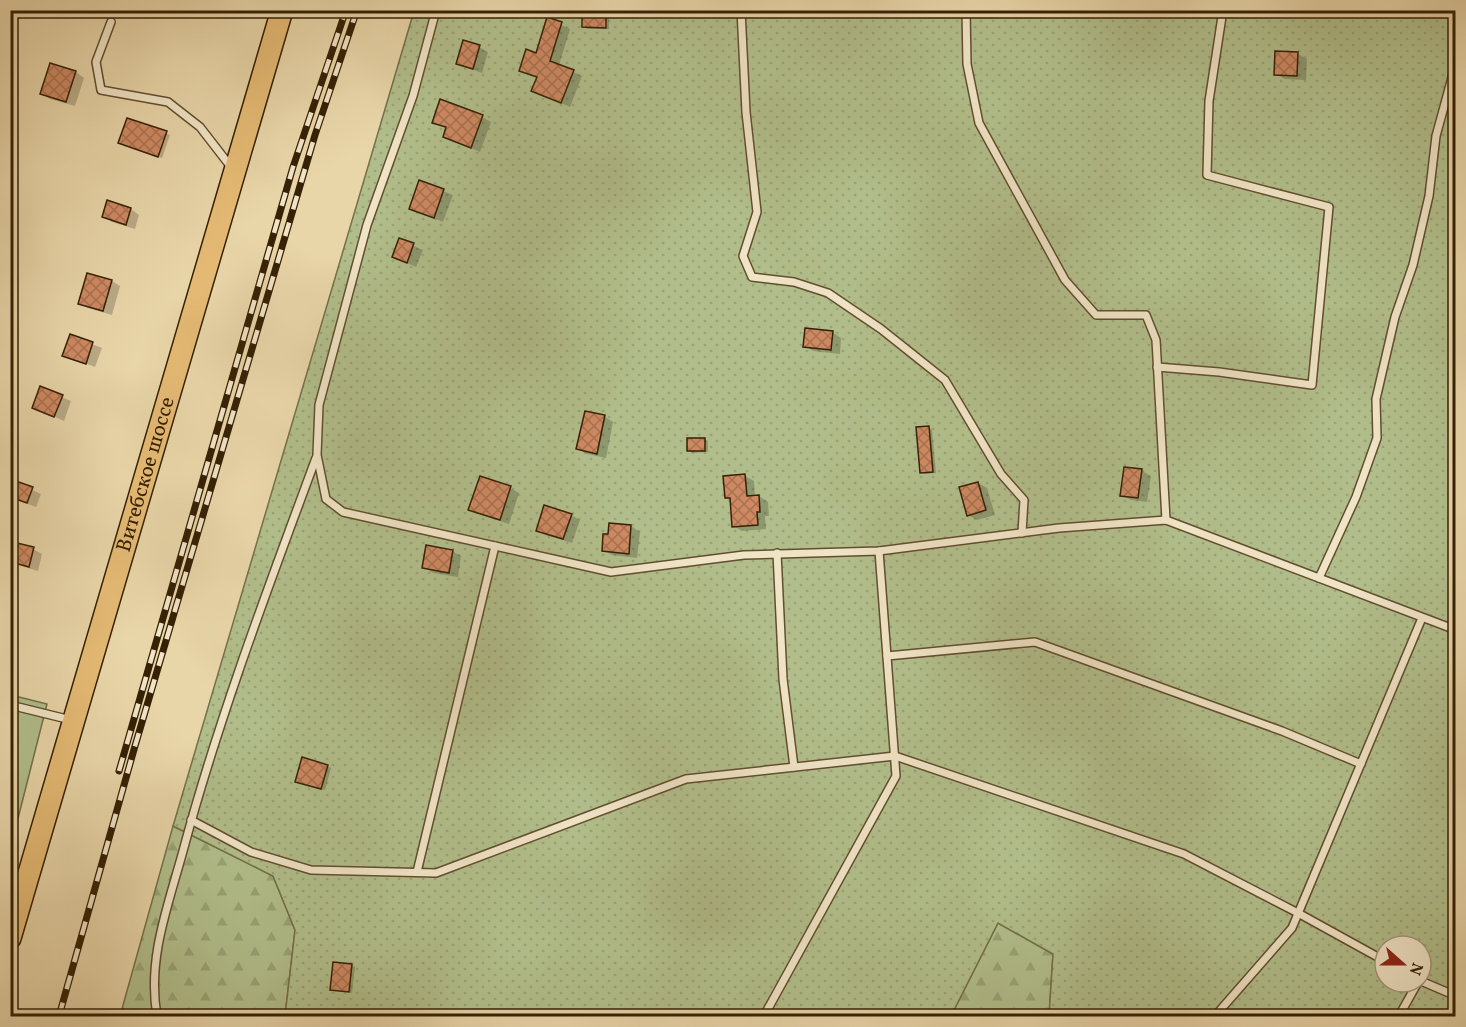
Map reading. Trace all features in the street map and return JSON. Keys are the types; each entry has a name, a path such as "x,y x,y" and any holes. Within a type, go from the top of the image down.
{"main road":[{"name":"Витебское шоссе","path":"10,938 282,10"}],"lane":[{"path":"436,10 413,96 367,225 320,405 317,455 326,499 343,512 611,573 744,555 879,551 1059,528 1166,520 1455,630"},
{"path":"741,10 746,112 757,212 744,256 752,277 794,282 828,294 881,329 945,380 1001,474 1024,500 1022,533"},
{"path":"966,10 967,64 979,123 1065,280 1096,315 1146,315 1156,340 1166,520"},
{"path":"1157,367 1219,372 1312,385 1329,207 1207,176 1209,101 1223,10"},
{"path":"111,22 96,62 101,90 168,102 200,128 235,171"},
{"path":"1319,578 1356,497 1377,438 1376,399 1395,317 1413,265 1429,196 1436,135 1455,63"},
{"path":"157,1017 154,997 156,948 191,820 239,667 317,455"},
{"path":"417,872 495,546"},
{"path":"764,1017 896,776 879,551"},
{"path":"777,553 783,679 794,767"},
{"path":"1215,1017 1292,928 1422,618"},
{"path":"887,656 1035,642 1282,731 1361,764"},
{"path":"10,705 73,721"},
{"path":"191,820 251,852 311,870 436,873 686,779 894,756 1184,854 1373,954"},
{"path":"1433,987 1455,996"},
{"path":"1399,1017 1412,994"}],"green space":[{"path":"414,11 1455,11 1455,1016 1049,1016 1053,954 998,923 951,1016 285,1016 295,930 273,876 173,826"},
{"path":"11,695 47,704 11,846"},
{"path":"173,826 273,876 295,930 285,1016 120,1016"},
{"path":"998,923 1053,954 1049,1016 951,1016"}],"building":[{"path":"582,10 606,11 606,28 582,27"},
{"path":"547,17 562,22 550,61 574,70 561,103 531,91 537,77 519,71 526,49 536,53"},
{"path":"463,40 480,45 473,69 456,64"},
{"path":"1275,51 1298,52 1297,76 1274,75"},
{"path":"50,63 76,71 66,102 40,94"},
{"path":"440,99 483,115 471,148 443,137 446,127 432,123"},
{"path":"127,118 167,131 158,157 118,143"},
{"path":"419,180 444,189 434,218 409,209"},
{"path":"107,200 131,208 126,225 102,217"},
{"path":"399,238 414,243 407,263 392,257"},
{"path":"87,273 112,280 103,311 78,304"},
{"path":"805,328 833,331 831,350 803,347"},
{"path":"70,334 93,342 86,364 62,356"},
{"path":"40,386 63,395 54,417 32,408"},
{"path":"585,411 605,415 597,454 576,449"},
{"path":"929,426 933,472 920,473 916,427"},
{"path":"687,438 705,438 705,451 687,451"},
{"path":"1124,467 1142,469 1138,498 1120,496"},
{"path":"745,474 747,496 759,495 758,525 732,527 730,498 725,498 723,476"},
{"path":"480,476 511,486 500,520 468,510"},
{"path":"10,479 33,487 27,503 10,497"},
{"path":"978,482 986,510 967,516 959,487"},
{"path":"544,505 572,514 563,539 536,531"},
{"path":"609,523 631,525 629,554 602,551 603,534 608,534"},
{"path":"17,543 34,547 29,567 11,562"},
{"path":"426,545 453,550 449,573 422,568"},
{"path":"302,757 328,765 321,789 295,782"},
{"path":"333,962 352,964 349,992 330,990"}],"railway":[{"path":"119,771 293,167 346,10"},
{"path":"59,1016 135,746 315,135 357,10"}]}
